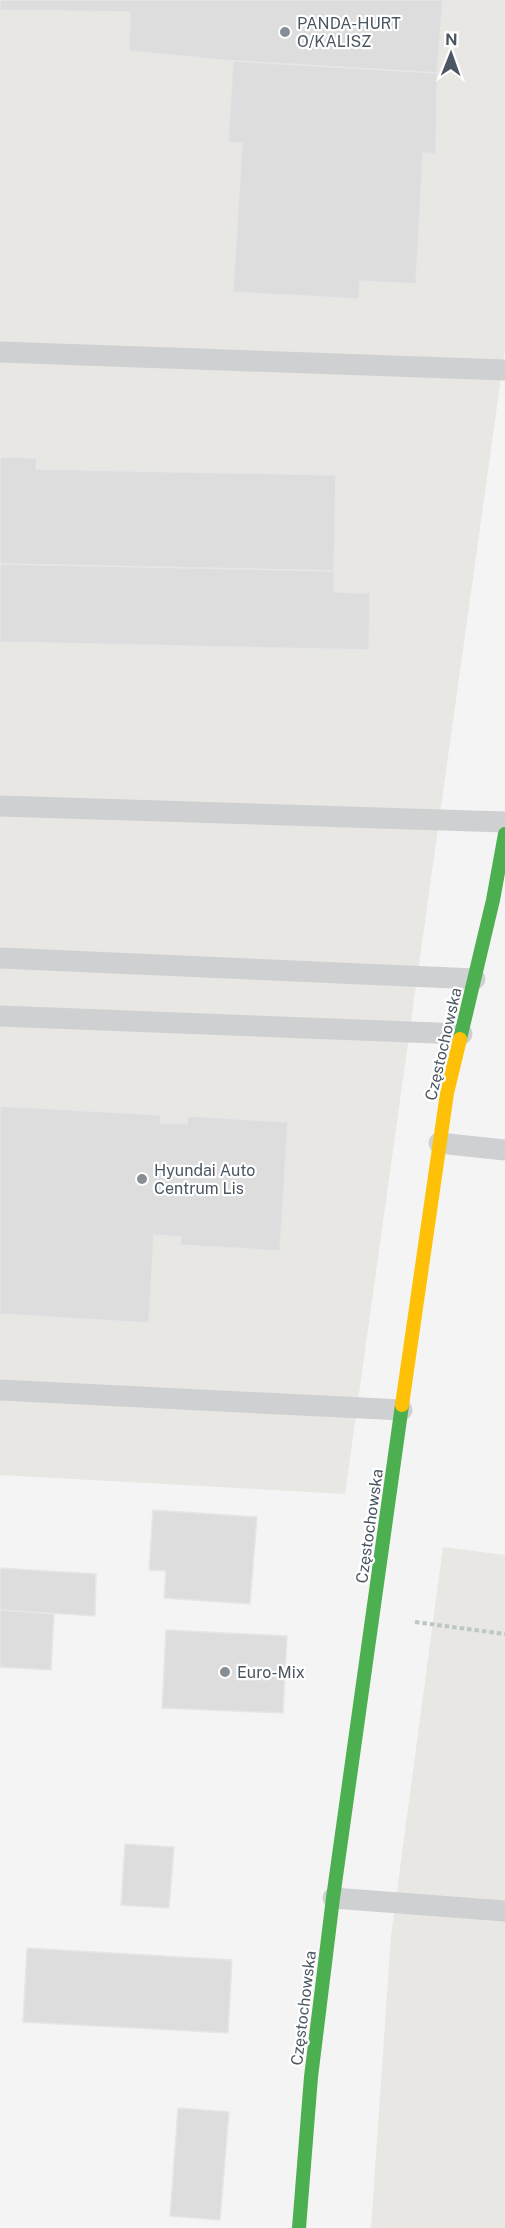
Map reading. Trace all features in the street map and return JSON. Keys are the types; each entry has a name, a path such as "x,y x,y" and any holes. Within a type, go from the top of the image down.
{"main road":[{"name":"Częstochowska","path":"299,2228 311,2078 333,1898 439,1143 447,1092 493,900 505,834"}],"lane":[{"path":"0,352 505,370"},
{"path":"0,806 505,822"},
{"path":"0,958 475,979"},
{"path":"0,1016 462,1034"},
{"path":"439,1143 505,1150"},
{"path":"0,1390 402,1410"},
{"path":"333,1898 505,1911"}],"path":[{"path":"372,1616 505,1634"}],"shaded area":[{"path":"0,0 505,0 505,349 345,1494 0,1475"},
{"path":"443,1547 505,1555 505,2228 371,2228 391,1936"}],"building":[{"name":"PANDA-HURT O/KALISZ","path":"0,0 443,0 437,73 233,61 129,51 130,12 0,10"},
{"path":"233,61 437,73 436,154 423,153 416,284 360,281 359,299 233,292 242,143 228,142"},
{"path":"0,457 37,458 36,469 336,475 334,571 0,564"},
{"path":"0,564 334,571 334,592 370,593 369,650 0,642"},
{"name":"Hyundai Auto Centrum Lis","path":"0,1106 161,1115 161,1123 187,1124 187,1116 288,1122 280,1251 180,1245 181,1237 154,1235 149,1323 0,1314"},
{"path":"153,1510 257,1517 250,1604 164,1598 166,1571 149,1570"},
{"path":"0,1568 96,1574 95,1616 0,1610"},
{"path":"0,1610 54,1614 51,1670 0,1667"},
{"name":"Euro-Mix","path":"166,1630 287,1636 283,1713 162,1708"},
{"path":"125,1844 174,1847 169,1908 121,1905"},
{"path":"27,1948 232,1960 228,2033 23,2022"},
{"path":"178,2108 229,2112 220,2220 170,2216"}],"traffic: fast":[{"path":"460,1039 493,900 505,834"},
{"path":"299,2228 311,2077 333,1898 402,1405"}],"traffic: slow":[{"path":"402,1405 447,1093 460,1039"}],"place":[{"name":"PANDA-HURT O/KALISZ","path":"285,32"},
{"name":"Hyundai Auto Centrum Lis","path":"142,1179"},
{"name":"Euro-Mix","path":"225,1672"}]}
